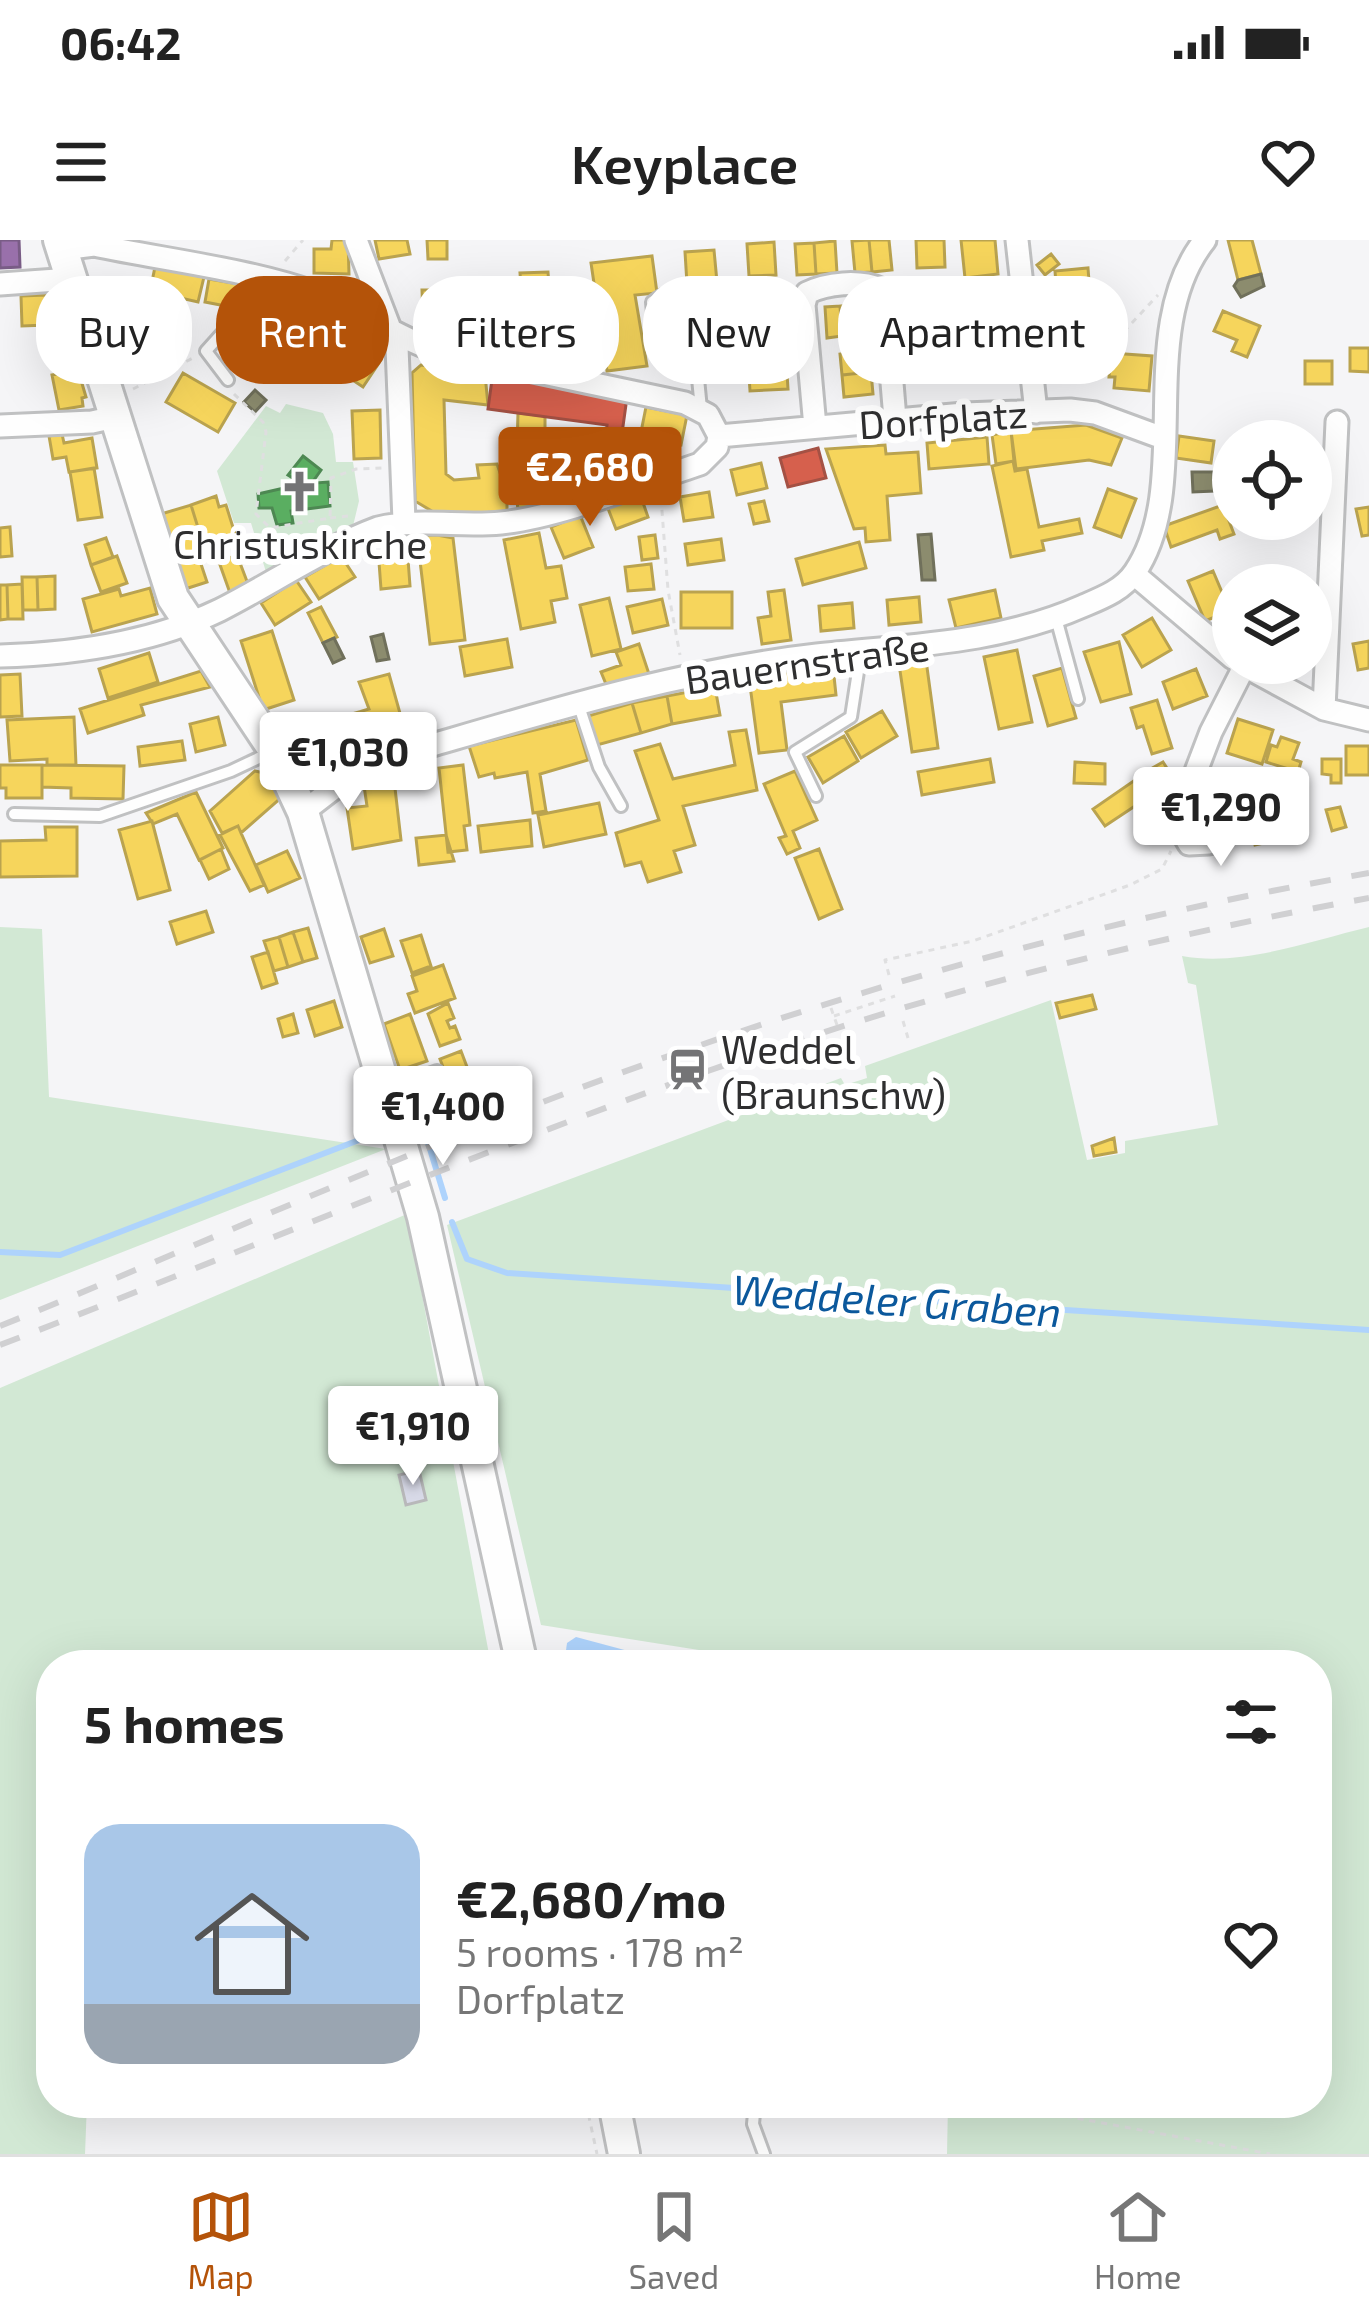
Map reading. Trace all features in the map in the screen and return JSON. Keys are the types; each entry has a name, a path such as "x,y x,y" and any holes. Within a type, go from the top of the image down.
{"street":[{"path":"356,240 400,363 404,521"},
{"path":"1017,240 1020,276"},
{"path":"1205,240 1189,260 1172,311 1154,526 1134,574 1212,640"},
{"path":"0,284 94,245 245,276"},
{"path":"64,256 161,567 188,622 274,750 303,812 437,1273 519,1650"},
{"path":"815,427 804,305 807,293 819,287 868,284 880,289 885,299 895,419"},
{"path":"0,656 142,638 216,611 357,536 404,521 455,525 533,518 700,464 717,447 716,424 701,409 634,391 462,358 414,343 389,328"},
{"path":"1031,384 1036,412"},
{"path":"0,426 92,422 112,407"},
{"name":"Dorfplatz","path":"719,436 895,419 1036,412 1095,413 1163,438"},
{"path":"1324,709 1337,422"},
{"name":"Bauernstraße","path":"289,780 347,772 684,677 765,662 980,639 1056,618 1112,593 1134,574"},
{"path":"1189,810 1208,810 1217,822 1217,833 1203,846 1183,839 1180,820 1189,810 1195,774 1230,684"},
{"path":"1278,684 1324,709 1369,719"},
{"name":"Bauernstraße","path":"303,812 347,772"},
{"path":"617,2118 624,2154"}],"lane":[{"path":"679,291 690,297 698,376 656,334 652,302 663,293 679,291"},
{"path":"216,340 206,351 216,364"},
{"path":"699,384 701,409"},
{"path":"1056,618 1078,699"},
{"path":"816,796 795,752 851,717 861,652"},
{"path":"578,704 599,766 621,806"},
{"path":"14,814 100,816 231,771 274,750"},
{"path":"387,1089 437,1071"},
{"path":"754,2118 764,2154"}],"path":[{"path":"273,276 303,240"},
{"path":"1128,327 1163,289"},
{"path":"112,407 206,351"},
{"path":"228,384 228,390 263,422 266,432 256,514 270,528 347,516"},
{"path":"330,518 331,478 356,469 403,466"},
{"path":"656,479 668,590 684,677"},
{"path":"889,975 885,960 973,941 1130,885 1162,869 1183,839"},
{"path":"834,1016 895,996"},
{"path":"831,1008 837,1025"},
{"path":"903,1021 908,1038"},
{"path":"589,2118 597,2154"},
{"path":"1074,2118 1270,2154"}],"green space":[{"path":"286,404 323,413 333,434 336,462 353,462 359,501 353,526 266,572 251,523 234,523 217,471 266,406 280,413"},
{"path":"0,927 42,929 49,1097 386,1149 0,1300"},
{"path":"1369,927 1369,2154 947,2154 948,2118 1332,2118 1332,1650 699,1650 541,1625 447,1225 841,1078 845,1085 867,1078 865,1066 1051,1000 1087,1160 1125,1153 1125,1141 1218,1125 1196,985 1188,983 1182,956 1228,958"},
{"path":"407,1214 488,1650 36,1650 36,2118 86,2118 85,2154 0,2154 0,1388"}],"water":[{"path":"576,1637 625,1650 566,1650"}],"building: Homes":[{"path":"332,240 348,240 349,274 314,273 314,249 331,249"},
{"path":"375,240 407,240 410,254 379,259"},
{"path":"427,240 447,240 447,259 428,259"},
{"path":"869,240 872,272 855,273 852,241"},
{"path":"869,240 889,240 892,270 872,272"},
{"path":"916,240 944,240 945,267 917,268"},
{"path":"961,240 995,240 998,274 965,276"},
{"path":"1228,240 1252,240 1261,274 1238,280"},
{"path":"835,241 837,273 816,274 814,243"},
{"path":"774,242 776,275 749,276 747,244"},
{"path":"814,243 816,274 797,275 795,244"},
{"path":"714,250 716,276 686,276 685,252"},
{"path":"1051,254 1059,264 1045,275 1037,265"},
{"path":"652,256 655,276 643,276 643,294 635,295 643,366 619,370 619,276 593,276 591,263"},
{"path":"155,267 204,277 198,302 192,301 192,276 153,276"},
{"path":"1088,268 1089,276 1055,276 1055,271"},
{"path":"548,272 548,276 520,276"},
{"path":"209,279 216,280 216,304 205,302"},
{"path":"36,295 36,325 22,326 21,296"},
{"path":"838,306 838,337 827,338 825,307"},
{"path":"1223,311 1260,326 1247,357 1232,351 1237,340 1214,331"},
{"path":"1350,348 1369,348 1369,372 1350,371"},
{"path":"1128,354 1152,356 1149,391 1114,388 1114,384 1128,384"},
{"path":"1305,361 1332,361 1332,384 1305,384"},
{"path":"412,373 413,384 486,384 488,405 444,400 446,474 454,480 479,478 477,465 497,464 507,493 507,511 440,516 415,501"},
{"path":"192,378 235,403 218,432 166,402 177,384 192,384"},
{"path":"54,384 82,384 83,406 59,410"},
{"path":"750,384 788,384 788,389 750,391"},
{"path":"843,384 872,384 873,394 844,397"},
{"path":"646,407 687,415 681,445 640,437"},
{"path":"380,410 381,458 354,459 352,411"},
{"path":"518,413 545,416 545,480 516,480"},
{"path":"1086,425 1122,438 1111,465 1089,460 1016,469 1011,431"},
{"path":"1011,431 1014,461 996,464 992,435"},
{"path":"62,434 64,443 92,438 97,468 69,472 66,457 53,459 49,436"},
{"path":"1179,436 1212,441 1211,463 1176,458"},
{"path":"987,437 989,464 929,469 927,443"},
{"path":"658,443 665,465 633,472 627,453"},
{"path":"885,445 886,454 918,452 921,493 887,496 890,540 866,542 865,528 854,529 826,449"},
{"path":"1013,461 1015,471 1027,469 1039,527 1079,519 1082,533 1042,541 1044,550 1011,557 992,466"},
{"path":"761,463 767,488 737,495 731,470"},
{"path":"94,468 102,517 78,520 70,472"},
{"path":"545,480 546,505 518,513 516,482"},
{"path":"1108,489 1136,499 1121,537 1094,527"},
{"path":"709,492 713,517 684,521 680,497"},
{"path":"640,494 648,517 616,529 607,506"},
{"path":"216,496 219,507 226,505 236,537 204,547 191,505"},
{"path":"764,501 769,521 754,524 749,504"},
{"path":"191,505 204,547 196,549 207,582 185,589 161,514"},
{"path":"1369,507 1369,535 1362,536 1356,509"},
{"path":"1212,509 1212,532 1171,547 1164,526"},
{"path":"580,515 593,547 564,558 551,527"},
{"path":"10,527 12,556 0,557 0,528"},
{"path":"539,533 546,568 561,566 567,598 551,601 555,622 521,629 504,540"},
{"path":"655,535 658,558 642,560 639,537"},
{"path":"417,536 453,538 465,640 430,644"},
{"path":"106,538 113,557 91,565 85,545"},
{"path":"721,539 724,560 688,565 685,544"},
{"path":"859,542 866,568 803,585 796,559"},
{"path":"237,555 248,584 230,593 219,562"},
{"path":"117,556 127,583 101,592 91,565"},
{"path":"341,556 355,577 319,599 305,577"},
{"path":"408,559 410,586 381,589 379,562"},
{"path":"651,564 654,589 628,591 625,567"},
{"path":"1212,571 1212,618 1205,621 1188,581"},
{"path":"55,576 55,609 38,610 37,577"},
{"path":"22,577 37,577 38,610 23,610"},
{"path":"296,580 311,602 275,625 261,603"},
{"path":"22,584 23,619 8,619 7,585"},
{"path":"0,585 7,585 8,619 0,620"},
{"path":"150,588 157,614 92,632 83,599 119,589 121,596"},
{"path":"784,590 791,640 762,644 758,618 771,616 768,592"},
{"path":"995,590 1001,618 956,628 949,600"},
{"path":"681,592 732,592 732,628 681,628"},
{"path":"919,597 921,622 889,625 887,600"},
{"path":"609,598 621,649 592,656 580,605"},
{"path":"662,599 668,625 633,633 627,607"},
{"path":"852,603 854,628 821,631 819,606"},
{"path":"321,607 337,637 323,643 308,613"},
{"path":"1152,618 1171,650 1142,667 1123,635"},
{"path":"272,631 294,700 263,710 241,641"},
{"path":"507,639 512,667 465,676 460,647"},
{"path":"1369,641 1369,668 1358,670 1353,644"},
{"path":"1119,642 1131,694 1101,702 1084,652"},
{"path":"639,644 649,674 608,689 601,672 621,665 616,652"},
{"path":"1017,650 1032,722 999,729 984,657"},
{"path":"149,653 158,682 108,698 99,669"},
{"path":"926,660 938,748 912,752 899,664"},
{"path":"833,667 836,695 781,702 787,750 759,753 749,678"},
{"path":"1062,668 1076,718 1048,726 1034,676"},
{"path":"1196,669 1207,696 1173,709 1163,682"},
{"path":"201,671 210,687 141,705 144,715 88,733 80,709"},
{"path":"20,674 22,716 0,717 0,675"},
{"path":"389,674 403,724 369,737 362,711 369,709 359,682"},
{"path":"715,687 720,715 672,724 667,696"},
{"path":"667,696 672,724 641,733 632,703"},
{"path":"1157,700 1172,748 1152,754 1131,708"},
{"path":"632,703 641,733 597,745 588,716"},
{"path":"362,711 371,745 357,749 348,715"},
{"path":"882,711 897,736 861,758 846,732"},
{"path":"74,717 76,765 47,765 47,759 10,761 7,720"},
{"path":"218,717 225,745 196,752 190,724"},
{"path":"336,718 343,744 303,754 297,728"},
{"path":"1238,719 1273,730 1262,764 1227,753"},
{"path":"576,720 588,760 540,774 546,811 533,813 527,772 479,777 469,746"},
{"path":"746,730 757,790 683,806 695,845 674,851 681,872 648,882 641,862 625,866 616,833 659,820 635,751 660,744 673,779 735,765 729,732"},
{"path":"844,736 858,761 823,783 808,757"},
{"path":"1281,737 1299,743 1293,759 1301,762 1298,772 1266,762 1271,745 1277,747"},
{"path":"182,741 185,760 140,766 138,747"},
{"path":"1346,746 1369,746 1369,775 1346,775"},
{"path":"990,759 994,782 922,795 918,772"},
{"path":"1322,759 1341,759 1341,783 1331,783 1331,775 1322,774"},
{"path":"1075,762 1105,764 1105,784 1074,783"},
{"path":"1163,762 1172,776 1166,780 1172,789 1154,799 1140,775"},
{"path":"0,765 42,765 42,798 6,798 6,788 0,788"},
{"path":"42,765 124,766 123,799 71,798 71,788 42,787"},
{"path":"463,765 470,825 464,826 467,850 448,852 439,768"},
{"path":"255,771 269,774 282,797 241,833 238,826 222,833 210,811"},
{"path":"393,771 401,840 353,849 347,808 367,806 363,779"},
{"path":"795,771 817,820 793,831 800,848 787,854 779,838 786,836 764,784"},
{"path":"1135,780 1147,798 1105,826 1093,809"},
{"path":"196,792 223,848 199,860 177,814 153,824 146,813"},
{"path":"599,803 606,834 544,847 538,815"},
{"path":"1340,807 1346,827 1332,831 1326,810"},
{"path":"1287,816 1291,832 1255,845 1250,824"},
{"path":"530,820 532,846 481,852 478,826"},
{"path":"152,821 170,890 138,899 119,830"},
{"path":"238,826 264,885 250,891 220,835"},
{"path":"45,827 77,827 77,876 0,877 0,841 46,840"},
{"path":"446,835 454,861 419,865 416,838"},
{"path":"221,849 229,869 209,879 200,860"},
{"path":"819,849 842,909 819,919 795,858"},
{"path":"287,851 300,878 268,892 256,865"},
{"path":"206,911 213,932 177,944 170,922"},
{"path":"308,928 317,958 303,962 293,932"},
{"path":"384,929 393,956 370,963 361,937"},
{"path":"293,932 303,962 288,967 279,937"},
{"path":"421,935 431,966 412,973 401,941"},
{"path":"279,937 288,967 274,971 264,941"},
{"path":"268,952 277,983 262,988 252,957"},
{"path":"443,965 455,998 415,1013 408,994 417,991 412,976"},
{"path":"1092,995 1096,1009 1060,1018 1056,1003"},
{"path":"334,1001 342,1027 315,1036 307,1010"},
{"path":"448,1003 454,1018 447,1021 460,1039 440,1046 428,1014"},
{"path":"293,1014 298,1033 283,1037 278,1019"},
{"path":"410,1014 427,1061 400,1070 384,1024"},
{"path":"461,1051 467,1067 446,1075 440,1059"},
{"path":"1114,1138 1116,1152 1094,1156 1092,1146"}],"building: Shops":[{"path":"491,384 583,384 628,390 615,484 599,482 607,425 488,409"},
{"path":"818,448 826,478 788,487 780,458"}],"building: Offices":[{"path":"0,240 19,240 20,267 0,268"}],"building: Public":[{"name":"Christuskirche","path":"303,456 321,470 316,483 328,482 330,506 291,511 293,523 277,525 272,508 259,508 258,494 293,486 296,480 288,475"}],"building: Industry":[{"path":"1261,274 1264,286 1241,297 1234,286 1238,280"},
{"path":"255,390 266,400 255,412 244,402"},
{"path":"1192,472 1212,472 1212,491 1193,492"},
{"path":"931,534 935,580 922,580 918,535"},
{"path":"383,634 389,659 377,661 371,637"},
{"path":"334,638 344,658 333,663 323,643"}],"building: Other":[{"path":"419,1470 426,1500 406,1505 399,1475"}],"waterway":[{"name":"Weddeler Graben","path":"423,1126 445,1198"},
{"name":"Weddeler Graben","path":"0,1252 60,1255 372,1135"},
{"name":"Weddeler Graben","path":"452,1222 467,1259 507,1273 1369,1330"}],"railway":[{"path":"0,1326 517,1112 775,1020 1112,926 1369,873"},
{"path":"0,1345 545,1131 806,1038 1046,969 1369,898"}],"place":[{"name":"Christuskirche","path":"300,491"},
{"name":"Weddel (Braunschw)","path":"687,1070"}]}
